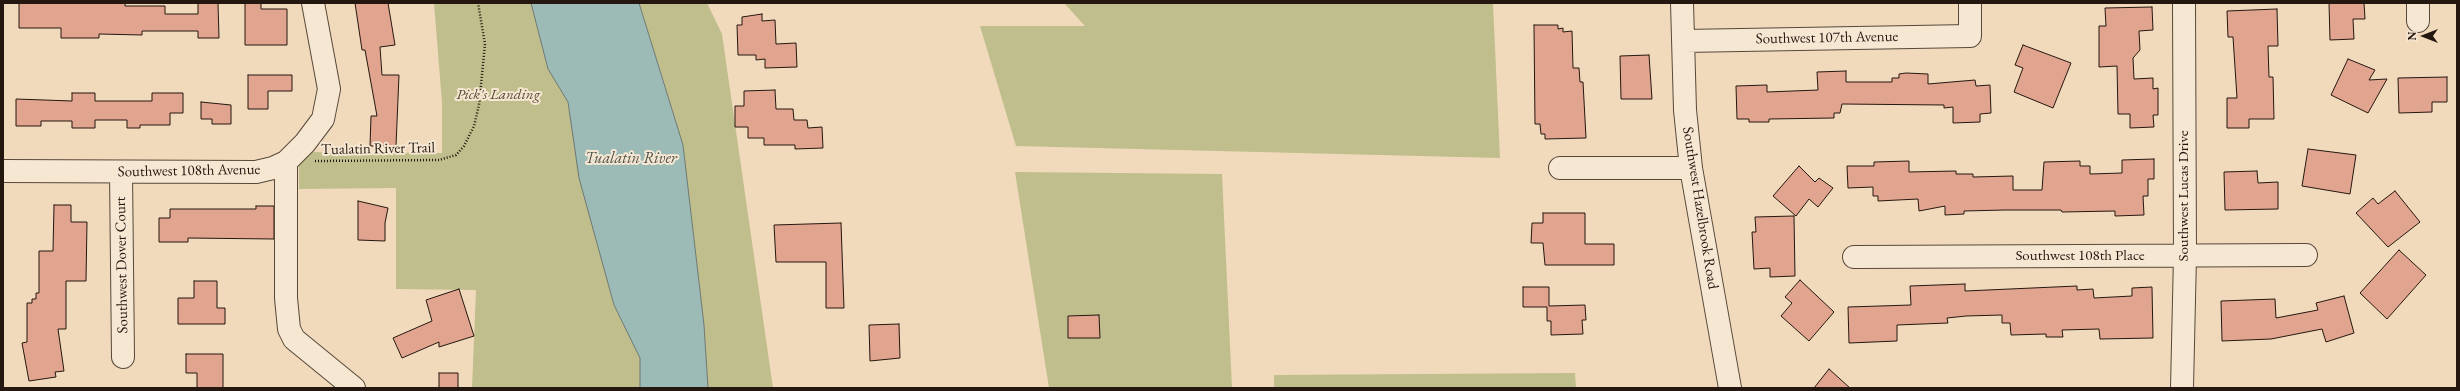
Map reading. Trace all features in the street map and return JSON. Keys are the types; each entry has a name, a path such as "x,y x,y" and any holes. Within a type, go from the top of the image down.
{"street":[{"path":"313,3 328,89 323,118 305,143 286,162 286,298 289,329 294,339 354,388"},
{"name":"Southwest Hazelbrook Road","path":"1682,3 1685,110 1691,168 1730,388"},
{"name":"Southwest 107th Avenue","path":"1684,41 1970,36 1970,3"},
{"name":"Southwest Lucas Drive","path":"2182,388 2184,256 2184,3"},
{"name":"Southwest 108th Avenue","path":"3,171 121,173 256,172 273,168 286,162"},
{"path":"1560,168 1691,168"},
{"name":"Southwest Dover Court","path":"121,173 123,357"},
{"name":"Southwest 108th Place","path":"1854,257 2306,255"}],"path":[{"name":"Tualatin River Trail","path":"286,162 439,160 456,155 464,146 474,126 479,105 485,44 478,3"}],"green space":[{"name":"Pick's Landing","path":"434,3 531,3 548,69 568,102 580,178 614,305 640,358 640,388 472,388 476,290 396,289 396,188 299,189 299,152 442,153 442,103"},
{"path":"639,3 707,3 722,34 773,388 708,388 704,325 683,145"},
{"path":"1064,3 1493,3 1500,158 1016,146 980,26 1085,26"},
{"path":"1015,172 1222,174 1232,388 1049,388"},
{"path":"1575,373 1576,388 1274,388 1274,375"}],"water":[{"name":"Tualatin River","path":"531,3 639,3 683,145 704,325 708,388 640,388 640,358 614,305 579,178 568,102 548,69"}],"building":[{"path":"19,3 125,3 125,6 165,6 165,14 198,14 198,3 218,3 219,38 198,38 198,31 142,31 142,35 99,34 99,38 61,38 61,28 19,28"},
{"path":"245,3 261,3 261,9 287,9 287,45 245,45"},
{"path":"355,3 388,3 395,45 380,47 382,75 399,75 396,146 370,146 371,116 377,116 365,50 362,50"},
{"path":"2329,3 2364,3 2365,19 2353,19 2354,39 2330,40"},
{"path":"2152,7 2153,30 2139,31 2140,50 2133,58 2134,79 2153,78 2153,89 2158,88 2158,115 2153,115 2154,127 2130,128 2130,114 2118,114 2117,66 2099,67 2099,26 2106,26 2105,8"},
{"path":"2277,9 2278,46 2268,46 2269,77 2273,77 2274,119 2249,119 2249,128 2227,128 2227,98 2237,98 2233,37 2228,37 2227,11"},
{"path":"762,14 762,21 775,20 776,44 796,43 797,67 765,68 765,59 756,60 756,55 738,55 737,25 742,25 742,17"},
{"path":"1534,25 1558,25 1558,29 1563,28 1563,32 1572,31 1573,68 1579,68 1580,82 1583,82 1586,138 1545,139 1545,134 1541,134 1540,124 1535,124"},
{"path":"2023,45 2071,63 2053,108 2014,92 2023,68 2015,65"},
{"path":"1649,55 1652,99 1621,99 1620,56"},
{"path":"2348,59 2375,70 2369,80 2387,79 2368,113 2331,95"},
{"path":"1846,71 1846,82 1892,82 1892,78 1899,78 1899,74 1906,73 1928,74 1928,84 1975,80 1976,86 1990,85 1991,113 1980,114 1980,122 1953,123 1953,107 1944,108 1944,105 1842,104 1840,113 1834,113 1834,118 1769,119 1769,122 1749,122 1749,119 1737,119 1736,86 1767,85 1767,92 1818,90 1817,72"},
{"path":"248,75 292,75 292,91 268,91 268,109 248,109"},
{"path":"2447,77 2447,102 2432,102 2432,112 2399,113 2398,78"},
{"path":"775,90 776,109 793,109 794,120 807,120 808,128 822,127 823,148 795,149 795,145 764,145 764,138 748,138 748,127 735,127 735,106 744,106 744,91"},
{"path":"72,93 95,93 95,101 152,101 152,93 183,93 183,113 170,113 170,125 140,125 140,128 127,128 127,120 95,120 95,128 72,128 72,121 41,121 41,126 16,126 16,99 72,101"},
{"path":"201,102 231,105 231,124 212,124 212,119 201,119"},
{"path":"2308,149 2356,155 2350,194 2302,186"},
{"path":"2154,159 2154,179 2148,179 2148,196 2143,196 2144,215 2115,216 2115,211 2062,212 2061,210 2005,210 1964,211 1964,214 1945,215 1945,206 1919,211 1918,199 1878,201 1878,196 1873,196 1873,187 1848,188 1847,166 1874,166 1874,162 1909,161 1909,172 1956,171 1956,174 1973,174 1973,177 2013,176 2013,190 2042,190 2044,162 2080,161 2080,166 2090,166 2090,174 2122,173 2122,160"},
{"path":"1799,166 1815,182 1819,178 1833,188 1818,207 1809,199 1796,216 1773,196"},
{"path":"2257,171 2258,183 2278,182 2278,209 2225,210 2224,172"},
{"path":"2395,191 2420,222 2388,247 2356,213 2373,198 2378,204"},
{"path":"358,201 388,208 385,223 385,241 358,240"},
{"path":"54,205 71,205 71,222 87,222 86,281 66,281 66,329 58,329 64,371 55,372 56,377 29,381 22,343 27,342 27,303 32,303 32,299 36,299 36,293 39,293 39,251 53,251"},
{"path":"256,206 274,206 274,239 188,238 188,242 159,242 159,218 170,218 170,209 256,209"},
{"path":"1543,213 1585,213 1585,244 1614,244 1614,265 1545,265 1543,243 1531,243 1532,223 1543,223"},
{"path":"1794,216 1795,276 1770,277 1770,268 1754,269 1752,232 1756,232 1755,217"},
{"path":"841,223 844,308 826,308 826,262 776,262 774,225"},
{"path":"2399,250 2426,275 2387,319 2360,293"},
{"path":"1800,280 1834,312 1809,341 1781,316 1792,303 1785,297"},
{"path":"194,281 217,281 217,308 225,308 225,324 178,324 178,298 194,298"},
{"path":"1965,284 1965,291 2077,286 2077,290 2093,289 2094,298 2132,296 2132,288 2152,287 2153,338 2100,339 2099,329 2062,330 2063,337 2046,337 2046,334 2011,335 2010,323 2002,323 2002,315 1947,318 1948,323 1897,325 1897,341 1849,343 1848,307 1911,305 1910,286"},
{"path":"1523,287 1549,287 1549,306 1585,305 1586,320 1582,320 1583,334 1551,335 1551,321 1547,321 1547,307 1523,307"},
{"path":"459,289 474,336 439,347 439,342 402,358 393,338 432,321 426,300"},
{"path":"2344,296 2354,333 2326,342 2322,329 2271,339 2222,341 2221,301 2275,299 2276,318 2318,310 2316,303"},
{"path":"1099,315 1100,338 1068,338 1068,316"},
{"path":"899,324 900,358 870,361 869,325"},
{"path":"186,354 223,354 223,388 197,388 197,373 186,373"},
{"path":"1829,369 1850,388 1814,388"},
{"path":"439,373 458,373 458,388 439,388"}]}
